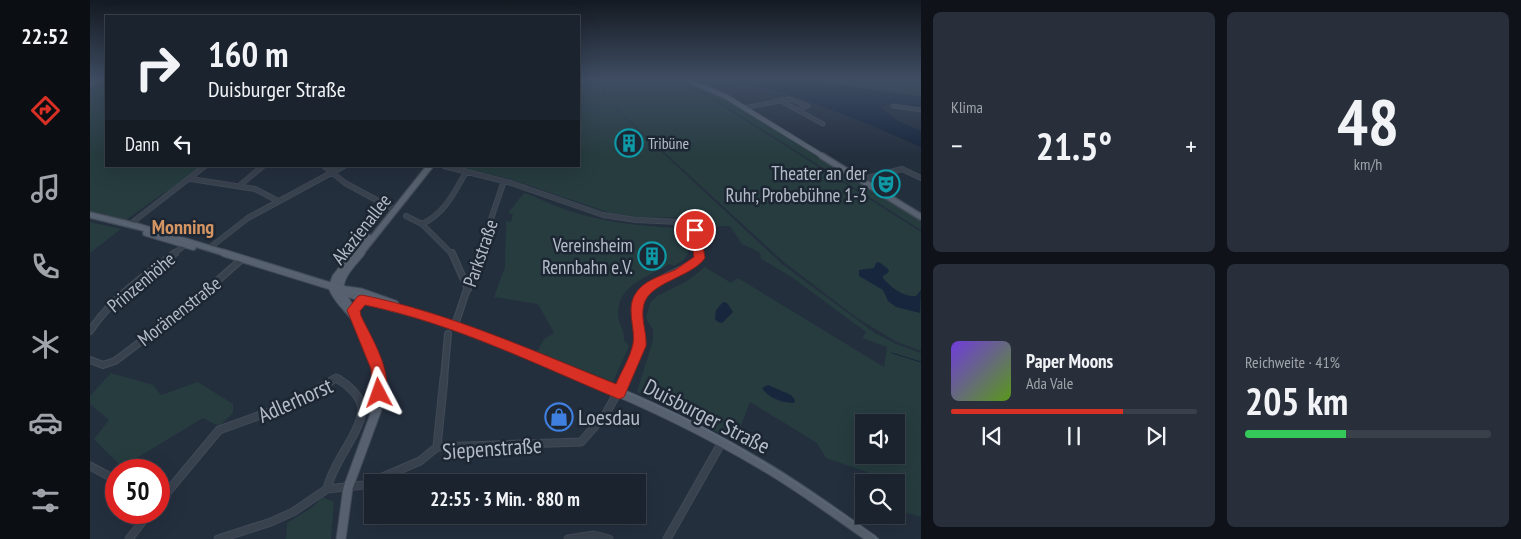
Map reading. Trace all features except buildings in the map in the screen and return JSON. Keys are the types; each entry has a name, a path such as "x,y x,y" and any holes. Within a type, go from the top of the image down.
{"main road":[{"path":"739,105 921,217"},
{"name":"Akazienallee","path":"340,289 340,282 345,273 424,167"},
{"name":"Akazienallee","path":"332,287 343,268 429,167"},
{"name":"Duisburger Straße","path":"90,215 332,287 361,292 455,325 619,392 722,442 802,490 872,539"},
{"path":"332,287 335,296 354,313"},
{"path":"340,289 354,313 370,348 378,369 379,388 373,424 348,487 342,523 342,539"},
{"name":"Duisburger Straße","path":"340,289 362,300 400,307"},
{"path":"354,313 362,300"}],"street":[{"path":"744,108 759,105"},
{"path":"788,105 823,124"},
{"path":"797,110 808,106 806,105"},
{"path":"893,106 921,110"},
{"path":"128,225 191,179 204,167"},
{"path":"239,186 262,167"},
{"path":"325,167 332,174 393,209"},
{"path":"208,249 248,218 278,200 342,167"},
{"path":"448,167 504,181"},
{"path":"860,180 902,169 921,178"},
{"path":"422,224 434,219 440,213 466,172"},
{"path":"191,179 258,190 278,200"},
{"name":"Parkstraße","path":"455,325 504,181"},
{"name":"Siepenstraße","path":"327,489 364,485 420,461 437,447 575,444 581,442 598,424 619,392 639,346 640,338 636,314 643,292 653,285 681,272 700,258 695,230 691,225 679,222 636,220 603,215 504,181"},
{"path":"406,216 422,224 454,255 468,289"},
{"name":"Prinzenhöhe","path":"90,331 92,322 134,285 188,243"},
{"name":"Moränenstraße","path":"90,360 103,365 115,361 192,304 242,259"},
{"path":"437,447 448,334"},
{"name":"Adlerhorst","path":"170,489 219,430 294,403 336,378 353,393 362,406 355,429 329,475 327,489"},
{"path":"667,539 722,442"},
{"path":"90,466 105,474"},
{"path":"218,539 286,515 327,489"},
{"path":"129,539 141,524"},
{"path":"568,539 588,534 608,539"}],"green space":[{"path":"90,105 105,105 105,167 202,167 170,192 165,192 126,220 90,211"},
{"path":"580,105 612,105 782,264 875,333 896,344 921,353 921,517 905,513 905,474 867,474 867,472 826,458 817,443 750,402 735,441 637,392 653,340 653,330 646,318 650,303 657,296 687,281 705,267 731,283 738,278 884,367 887,347 862,338 866,332 793,278 760,258 759,252 742,244 730,226 701,226 697,221 685,217 643,218 610,213 510,179 460,167 580,167"},
{"path":"613,105 722,105 921,232 921,351 897,342 857,318 785,263"},
{"path":"724,105 735,105 921,221 921,230"},
{"path":"524,193 571,211 600,219 645,226 676,228 683,236 684,246 688,247 684,259 674,266 669,264 644,278 629,288 623,295 619,304 618,317 624,340 629,346 613,382 537,352 544,339 554,333 538,304 494,297 505,267 506,221 511,222 513,214 508,213"},
{"path":"90,222 121,229 90,253"},
{"path":"111,373 153,385 161,395 198,382 233,404 233,413 219,426 203,418 135,459 114,459 94,439 109,420 90,404 90,396"},
{"path":"323,497 334,502 331,539 286,539 287,523 311,508"}],"water":[{"path":"818,105 885,105 882,109 898,121 921,131 921,147"},
{"path":"904,105 921,105 921,108"},
{"path":"879,262 889,272 883,278 898,291 916,296 921,290 920,313 896,307 888,301 883,290 859,276 859,270 874,268 876,263"},
{"path":"723,302 727,303 733,312 722,323 715,319 716,310"},
{"path":"768,385 791,395 795,400 794,403 781,401 768,395 762,388"}],"waterway":[{"path":"892,353 921,362"}],"tram line":[{"path":"90,214 210,248 456,323 595,379"},
{"path":"592,378 665,409 729,442 794,482 878,539"}],"place":[{"name":"Tribüne","path":"629,143"},
{"name":"Theater an der Ruhr, Probebühne 1-3","path":"886,184"},
{"name":"Vereinsheim Rennbahn e.V.","path":"652,256"},
{"name":"Loesdau","path":"559,417"}],"district":[{"name":"Monning","path":"183,227"}],"route":[{"path":"379,393 378,369 354,316 353,310 356,304 362,300 400,307 468,330 619,392 623,387 639,346 640,338 636,314 643,292 653,285 681,272 700,258 695,230"}]}
